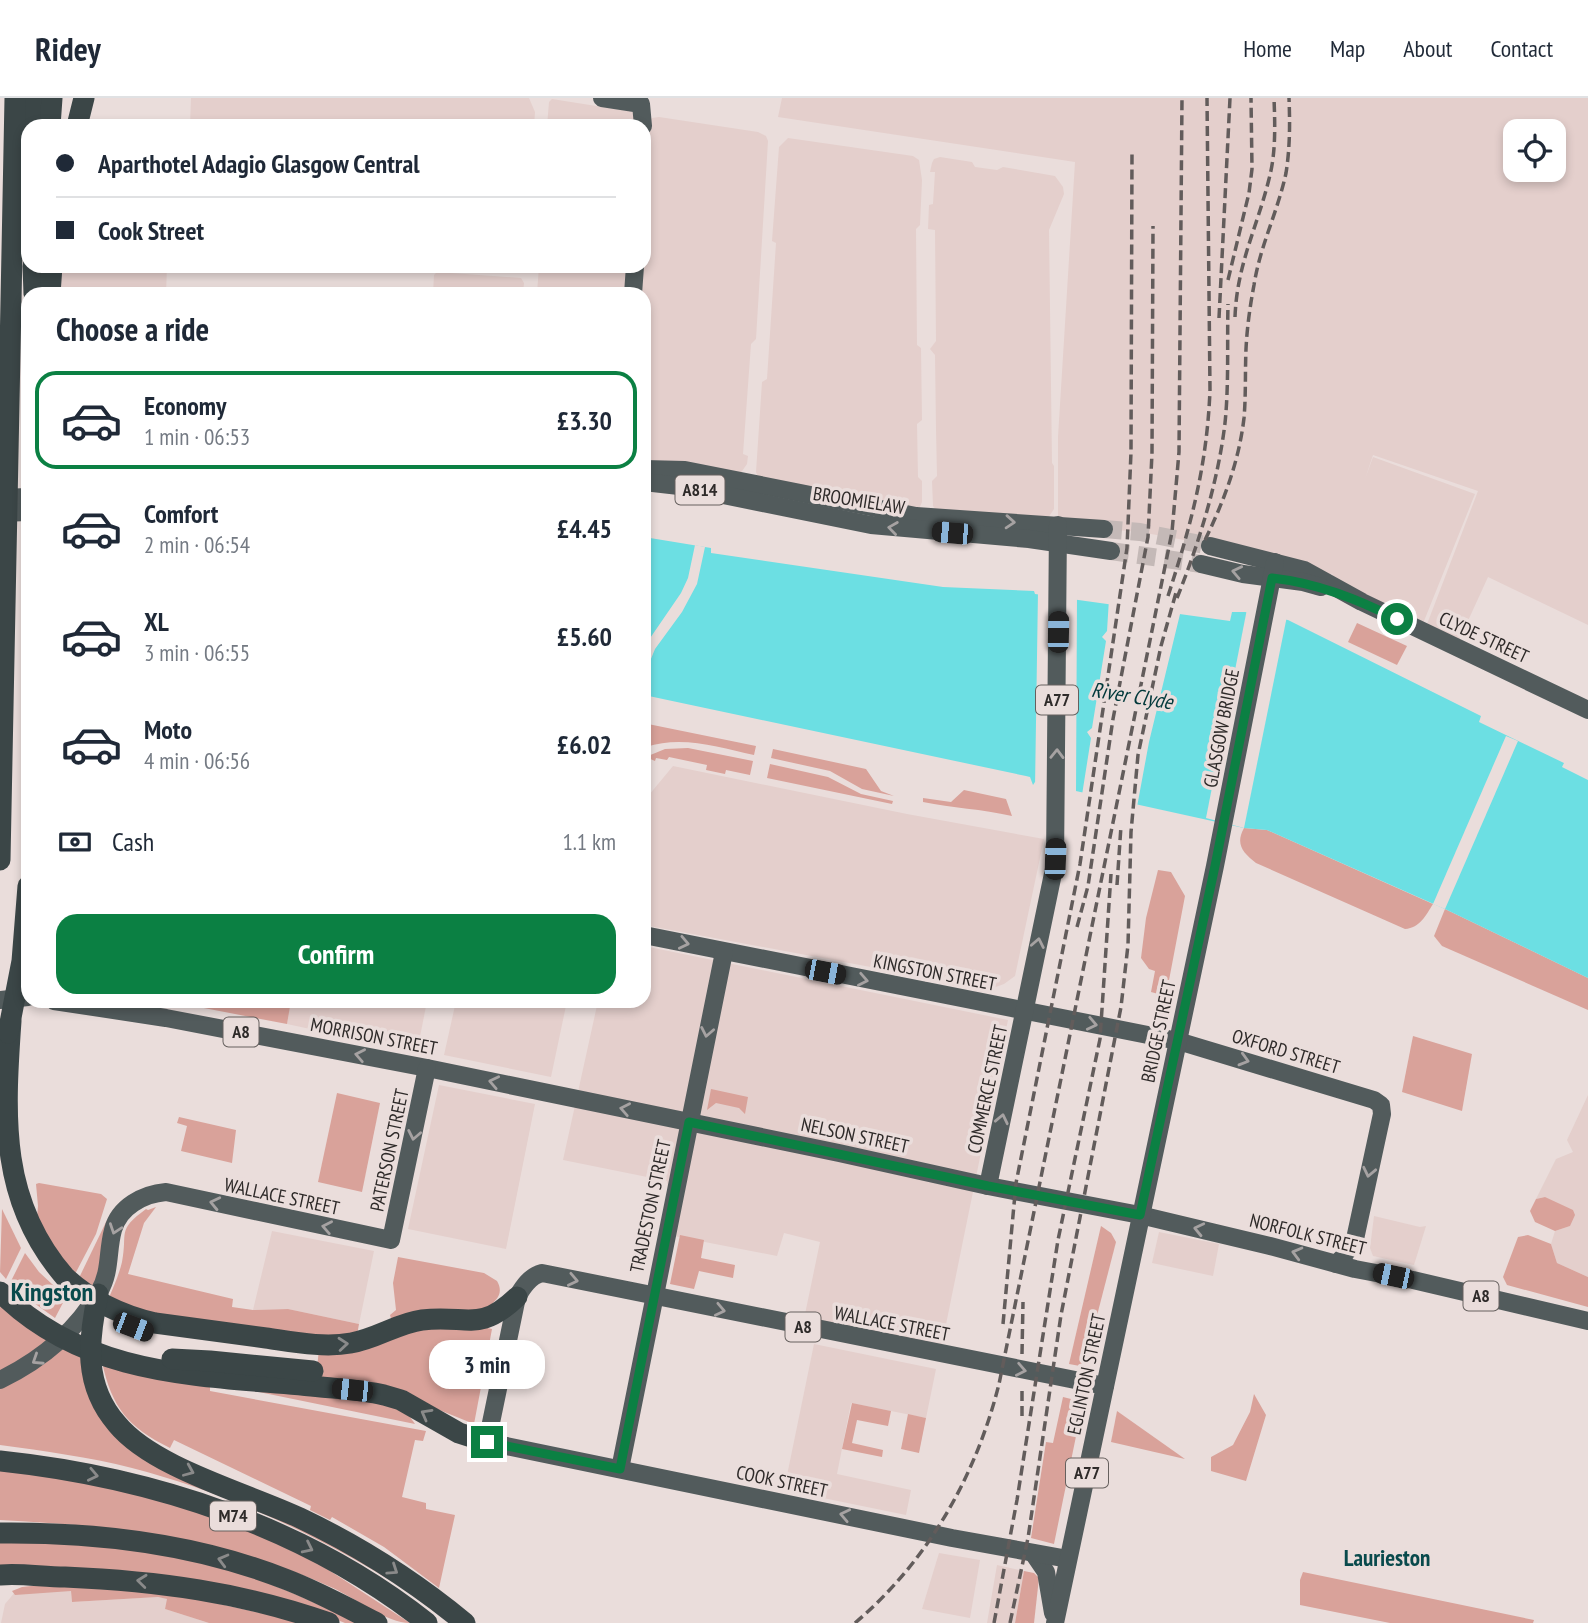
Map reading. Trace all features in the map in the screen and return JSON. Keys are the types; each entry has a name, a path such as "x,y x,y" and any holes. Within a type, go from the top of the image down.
{"highway":[{"path":"6,98 10,277"},
{"path":"0,860 15,98"},
{"path":"31,119 32,98"},
{"path":"41,119 42,98"},
{"path":"50,119 51,98"},
{"path":"79,119 84,98"},
{"path":"21,963 11,1021 2,1142 9,1194 24,1229 47,1259 79,1289 138,1319 155,1323 319,1344 351,1343 416,1321 437,1318 486,1319 501,1312 516,1297"},
{"path":"0,1061 11,1021"},
{"path":"0,1292 32,1320 100,1356 134,1366 172,1372 384,1395 401,1400 459,1433 487,1442"},
{"path":"32,1320 150,1357 314,1363 161,1336 117,1319 100,1299"},
{"name":"M74","path":"100,1299 90,1331 92,1376 105,1406 127,1434 170,1463 262,1500 347,1542 426,1592 465,1623"},
{"name":"M74","path":"0,1461 76,1472 155,1489 244,1519 311,1549 424,1620"},
{"name":"M74","path":"10,1533 106,1538 194,1553 284,1578 377,1623"},
{"path":"0,1575 131,1580 203,1589 250,1599 329,1623"},
{"path":"0,1591 23,1576"}],"main road":[{"path":"602,98 641,104 642,119"},
{"name":"BROOMIELAW","path":"651,469 685,470 916,516 1058,534 1111,551"},
{"name":"BROOMIELAW","path":"651,483 679,486 871,525 1058,534 1104,528"},
{"path":"0,498 21,497"},
{"path":"0,513 21,512"},
{"name":"COMMERCE STREET","path":"988,1186 1055,864 1058,534"},
{"path":"1210,546 1274,570"},
{"path":"1201,564 1274,570"},
{"name":"CLYDE STREET","path":"1274,570 1304,570 1362,602 1588,710"},
{"name":"CLYDE STREET","path":"1274,570 1362,602"},
{"name":"GLASGOW BRIDGE","path":"1217,855 1274,570"},
{"name":"BRIDGE STREET","path":"1140,1215 1217,855"},
{"name":"KINGSTON STREET","path":"651,936 1178,1041"},
{"name":"TRADESTON STREET","path":"620,1469 724,952"},
{"path":"0,987 21,991"},
{"path":"0,1000 21,994"},
{"name":"MORRISON STREET","path":"101,1008 427,1068 561,1096"},
{"path":"126,1008 148,1015"},
{"name":"OXFORD STREET","path":"1178,1041 1296,1075 1374,1100 1381,1105 1354,1239"},
{"name":"PATERSON STREET","path":"391,1240 427,1068"},
{"name":"NELSON STREET","path":"561,1096 988,1186 1140,1215"},
{"name":"WALLACE STREET","path":"100,1299 117,1221 132,1203 142,1197 166,1192 391,1240"},
{"name":"NORFOLK STREET","path":"1140,1215 1336,1264 1588,1321"},
{"name":"EGLINTON STREET","path":"1055,1623 1140,1215"},
{"path":"1336,1264 1354,1239"},
{"path":"1354,1239 1359,1257 1373,1272"},
{"name":"WALLACE STREET","path":"516,1297 524,1285 542,1273 1105,1386"},
{"path":"487,1442 516,1297"},
{"path":"0,1380 46,1354 100,1299"},
{"name":"COOK STREET","path":"487,1442 1068,1559"},
{"path":"1032,1553 1046,1572 1055,1623"}],"shaded area":[{"path":"191,98 529,98 535,112 534,119 190,119"},
{"path":"782,98 1588,98 1588,625 1488,577 1456,647 1424,632 1478,491 1373,455 1365,479 1373,457 1475,494 1422,626 1333,577 1332,573 1328,582 1293,566 1179,539 1140,532 1058,525 1058,437 1075,162 778,117"},
{"path":"552,99 634,112 637,119 548,119 549,102"},
{"path":"652,118 758,132 766,136 768,141 756,339 751,344 743,454 748,456 747,464 740,474 651,464 651,287 638,287 639,273 651,273"},
{"path":"788,138 913,156 919,160 922,180 920,225 916,229 917,345 921,348 922,420 917,424 918,477 922,481 922,502 919,509 758,477 756,472 762,382 767,379 776,243 772,241 779,147"},
{"path":"940,157 972,162 975,167 997,170 1003,167 1055,176 1063,187 1064,194 1049,230 1054,509 1048,518 936,510 933,506 932,481 937,476 935,355 930,349 936,341 935,230 928,229 935,172 930,172 934,159"},
{"path":"50,273 167,273 166,287 50,287"},
{"path":"451,273 521,278 524,287 433,287 434,275"},
{"path":"538,273 631,273 630,287 538,287"},
{"path":"1357,623 1407,646 1397,665 1348,642"},
{"path":"651,725 756,746 754,755 686,742 651,746"},
{"path":"688,748 753,761 750,775 726,770 725,774 706,770 707,765 669,757 667,760 651,759 651,755 665,749"},
{"path":"773,749 866,769 881,791 894,796 862,789 830,771 771,758"},
{"path":"770,764 828,777 861,794 893,801 892,804 767,778"},
{"path":"673,766 1044,839 1015,976 1004,984 982,992 876,968 651,926 651,793"},
{"path":"964,790 1006,799 1012,816 923,802 923,798 951,802"},
{"path":"1244,828 1267,830 1433,904 1419,924 1405,929 1256,863 1247,856 1240,843"},
{"path":"1158,870 1171,872 1185,896 1166,996 1151,992 1155,971 1149,969 1141,958 1146,918"},
{"path":"1445,909 1588,978 1588,1010 1442,946 1434,936"},
{"path":"651,947 1008,1020 942,1344 804,1319 820,1242 784,1233 777,1256 674,1236 667,1181 563,1160 596,1008 651,1008"},
{"path":"204,1008 290,1008 287,1024"},
{"path":"290,1008 426,1008 417,1052 287,1024"},
{"path":"454,1008 566,1008 551,1077 444,1055"},
{"path":"1413,1036 1472,1054 1462,1111 1402,1092"},
{"path":"439,1085 535,1104 506,1249 408,1229"},
{"path":"711,1089 748,1097 745,1114 739,1108 716,1103 707,1110"},
{"path":"337,1093 380,1103 362,1192 318,1182"},
{"path":"1588,1095 1588,1277 1557,1263 1551,1244 1555,1231 1570,1226 1545,1197 1536,1199 1556,1159 1573,1152 1567,1140"},
{"path":"179,1117 236,1130 232,1163 181,1151 187,1126 177,1123"},
{"path":"36,1184 101,1194 107,1199 96,1234 74,1276 58,1261 37,1217"},
{"path":"1545,1197 1573,1210 1575,1215 1570,1226 1555,1231 1535,1222 1530,1211 1536,1199"},
{"path":"156,1207 144,1223 128,1274 233,1299 232,1307 253,1310 288,1309 359,1324 357,1335 342,1337 161,1320 108,1300 121,1267 125,1232 130,1222 146,1209"},
{"path":"2,1209 21,1248 6,1279 0,1272"},
{"path":"1374,1216 1420,1227 1426,1226 1414,1265 1373,1256 1370,1248"},
{"path":"107,1220 104,1257 92,1290 78,1280"},
{"path":"1101,1226 1111,1233 1116,1242 1085,1362 1080,1366 1069,1364"},
{"path":"272,1231 374,1251 359,1324 288,1309 253,1310"},
{"path":"1159,1232 1219,1244 1213,1276 1152,1263"},
{"path":"680,1235 704,1240 701,1258 735,1265 733,1278 699,1271 694,1289 670,1284"},
{"path":"1528,1235 1551,1244 1557,1263 1588,1277 1588,1307 1507,1285 1503,1277 1518,1237"},
{"path":"25,1253 39,1272 66,1297 55,1318 10,1283"},
{"path":"398,1257 484,1273 497,1281 500,1289 498,1296 488,1307 490,1311 392,1322 390,1315 396,1310 393,1283"},
{"path":"2,1303 52,1340 0,1372 0,1308"},
{"path":"473,1325 492,1329 474,1424 395,1392 316,1380 319,1348 407,1328"},
{"path":"62,1344 82,1354 104,1418 302,1525 401,1587 305,1533 203,1490 116,1464 0,1445 0,1384"},
{"path":"814,1344 936,1369 926,1418 851,1403 837,1474 911,1490 906,1515 784,1490"},
{"path":"102,1362 210,1379 210,1391 426,1431 423,1441 415,1440 402,1497 426,1503 426,1509 455,1515 439,1588 384,1547 332,1517 330,1520 310,1510 311,1506 174,1440 170,1448 143,1432 117,1404"},
{"path":"229,1386 373,1397 408,1414 415,1424"},
{"path":"1254,1394 1266,1415 1246,1481 1211,1471 1211,1457 1233,1445 1250,1412"},
{"path":"1063,1397 1083,1402 1054,1544 1031,1538 1046,1442 1053,1443"},
{"path":"852,1403 891,1411 888,1426 857,1420 852,1443 883,1450 882,1457 842,1449"},
{"path":"1117,1411 1185,1459 1111,1442"},
{"path":"908,1414 926,1418 919,1453 901,1449"},
{"path":"0,1467 92,1480 225,1519 318,1563 410,1623 381,1615 333,1588 303,1575 190,1541 128,1530 0,1520"},
{"path":"0,1542 101,1546 201,1563 265,1582 359,1623 345,1623 325,1615 0,1571"},
{"path":"939,1553 980,1560 970,1618 922,1609"},
{"path":"997,1565 1024,1571 1015,1623 987,1623"},
{"path":"1024,1571 1034,1573 1039,1578 1034,1623 1015,1623"},
{"path":"1303,1572 1534,1620 1533,1623 1390,1623 1300,1605 1300,1580"},
{"path":"40,1585 152,1589 306,1623 209,1623 165,1609 167,1599 158,1597 72,1602 71,1591 15,1595 12,1591"},
{"path":"16,1591 71,1591 72,1602 158,1597 168,1599 165,1609 209,1623 1,1623 5,1604"}],"water":[{"name":"River Clyde","path":"651,538 711,548 711,553 943,587 1034,591 1035,594 1230,621 1232,612 1288,620 1481,716 1479,722 1564,763 1562,767 1588,780 1588,978 1445,909 1267,830 1244,828 1035,782 1033,785 1030,777 651,696"}],"pier":[{"path":"695,545 705,547 697,584 651,659 651,637 688,578"},
{"path":"0,561 21,562 21,758 0,758"},
{"path":"1038,591 1077,596 1076,794 1037,786 1035,788"},
{"path":"1109,599 1181,610 1149,742 1137,807 1082,795 1091,738 1087,732 1092,728 1106,641 1102,637 1107,631"},
{"path":"1247,609 1287,616 1244,828 1206,818"},
{"path":"1506,736 1518,741 1445,909 1433,904"}],"tunnel":[{"path":"1104,529 1140,532 1210,546"},
{"path":"1111,551 1201,564"}],"railway":[{"path":"855,1623 905,1572 946,1515 977,1451 999,1384 1172,532 1179,452 1182,98"},
{"path":"1168,596 1196,495 1208,418 1207,98"},
{"path":"1219,318 1230,98"},
{"path":"1228,280 1249,193 1252,169 1251,98"},
{"path":"1235,317 1243,263 1273,159 1274,98"},
{"path":"1205,540 1230,480 1242,434 1250,309 1260,256 1286,173 1289,98"},
{"path":"1003,1324 1016,1183 1080,864 1127,548 1131,452 1132,152"},
{"path":"1077,927 1088,886 1113,719 1148,537 1152,453 1153,226"},
{"path":"1177,598 1207,512 1222,445 1227,393 1228,304"},
{"path":"1010,1623 1028,1538 1061,1315 1121,1007 1128,945 1131,832 1138,755 1161,646 1177,589"},
{"path":"1117,885 1121,826"},
{"path":"994,1623 1017,1500 1058,1240 1100,1039 1111,874"},
{"path":"1022,1354 1023,1302"},
{"path":"1022,1389 1022,1416"}],"district":[{"name":"Kingston","path":"52,1292"},
{"name":"Laurieston","path":"1387,1558"}],"route":[{"path":"487,1442 620,1469 689,1122 988,1186 1140,1215 1215,866 1272,578 1296,580 1316,586 1362,602 1397,619"}]}
